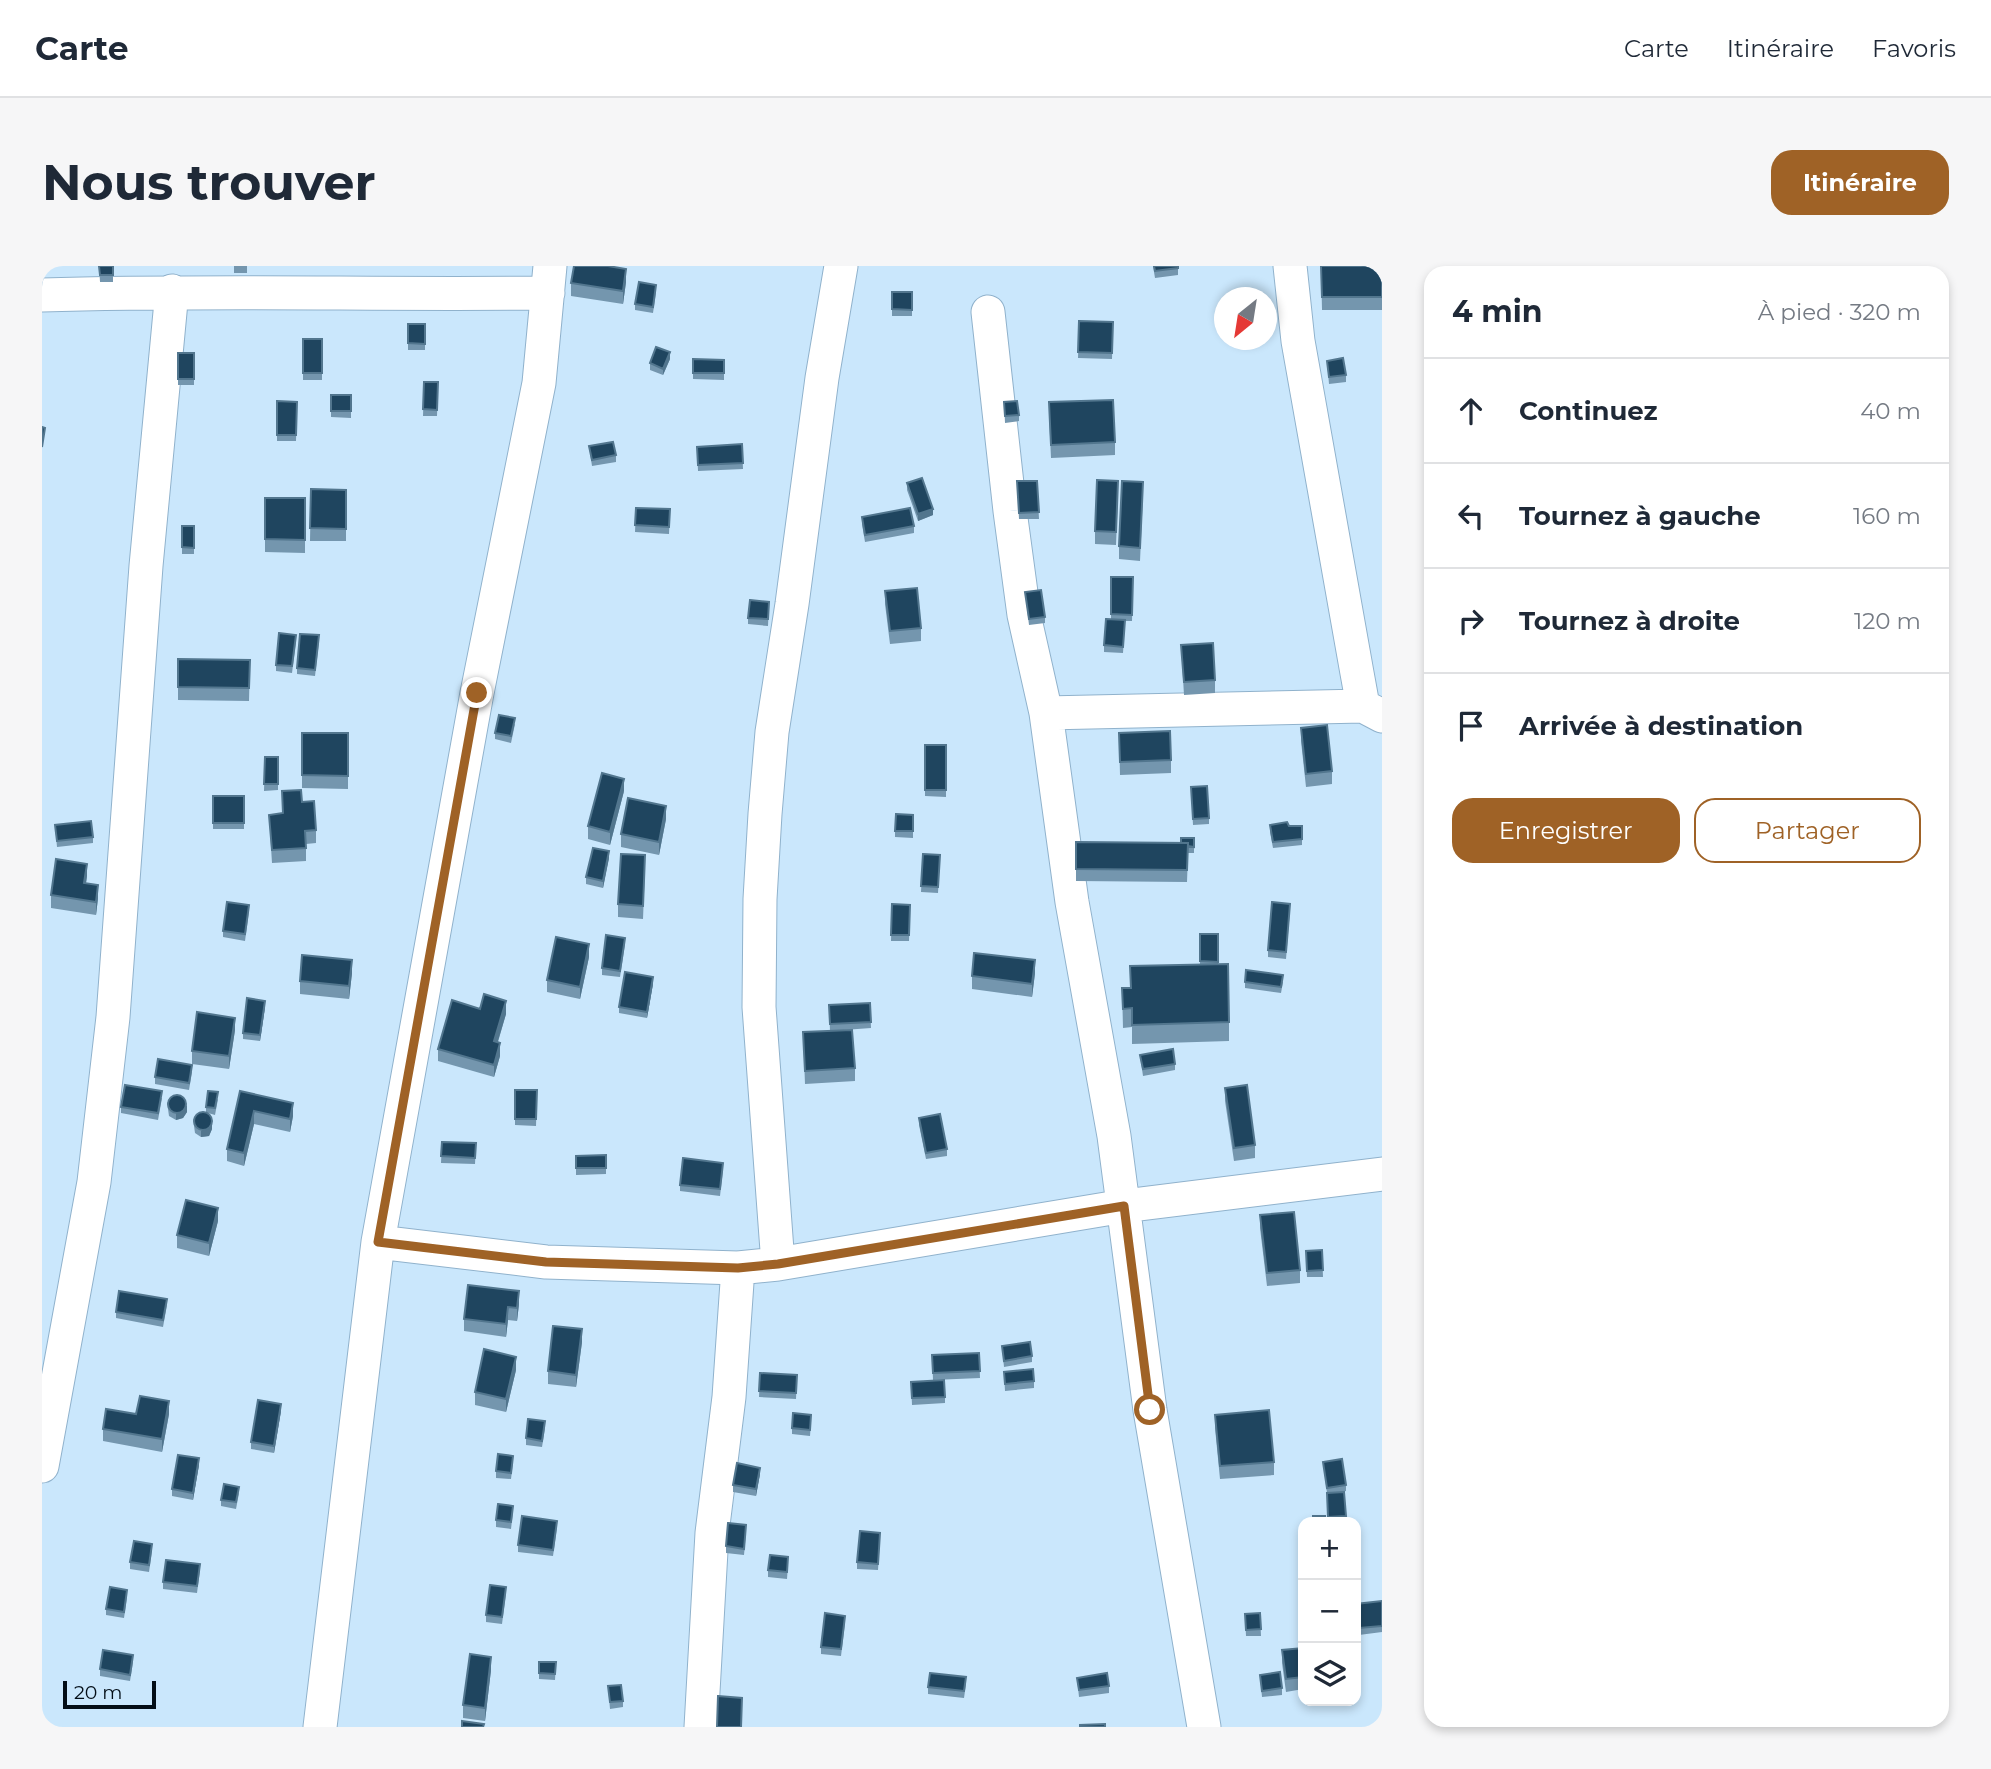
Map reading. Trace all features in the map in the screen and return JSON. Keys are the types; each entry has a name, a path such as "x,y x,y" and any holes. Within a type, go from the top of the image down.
{"street":[{"path":"778,1264 759,1007 760,899 765,814 772,732 822,378 841,266"},
{"path":"1046,713 1373,711 1298,341 1290,266"},
{"path":"42,295 172,291 408,294 549,279 539,383 477,693 378,1242 320,1727"},
{"path":"42,1466 94,1182 113,1017 146,566 172,291"},
{"path":"988,312 1024,615 1046,713 1072,902 1103,1070 1124,1206 1150,1410 1204,1727"},
{"path":"378,1242 546,1262 738,1268 778,1264 1124,1206 1382,1174"},
{"path":"701,1727 712,1534 729,1397 738,1268"}],"building":[{"path":"99,266 113,266 113,275 100,275"},
{"path":"574,266 626,269 623,291 571,283"},
{"path":"1154,266 1178,266 1178,268 1155,271"},
{"path":"1321,266 1382,266 1382,297 1322,297"},
{"path":"639,282 656,285 653,307 635,304"},
{"path":"892,292 912,292 912,310 892,309"},
{"path":"1079,321 1113,322 1112,353 1078,352"},
{"path":"408,324 425,324 425,344 408,343"},
{"path":"303,339 322,339 322,373 303,373"},
{"path":"656,347 670,352 663,369 650,363"},
{"path":"178,353 194,353 194,379 178,379"},
{"path":"1343,358 1346,375 1329,377 1327,361"},
{"path":"693,359 724,360 724,373 693,373"},
{"path":"424,382 438,382 437,410 423,409"},
{"path":"331,395 351,395 351,411 331,411"},
{"path":"1113,400 1115,442 1051,445 1049,402"},
{"path":"277,401 297,402 296,435 277,435"},
{"path":"1017,401 1019,415 1005,416 1004,402"},
{"path":"613,442 616,455 592,460 589,446"},
{"path":"742,444 743,463 698,465 697,447"},
{"path":"922,478 933,509 918,514 907,483"},
{"path":"1097,480 1118,481 1116,532 1095,531"},
{"path":"1017,481 1037,481 1039,512 1019,513"},
{"path":"1122,481 1143,482 1140,548 1119,546"},
{"path":"311,489 346,490 346,529 310,528"},
{"path":"265,498 305,498 305,540 265,539"},
{"path":"636,508 670,509 669,527 635,525"},
{"path":"910,508 914,526 865,535 862,517"},
{"path":"182,526 194,526 194,548 182,547"},
{"path":"1111,577 1133,577 1132,615 1111,614"},
{"path":"917,588 921,628 890,631 885,591"},
{"path":"1041,590 1045,617 1029,619 1025,592"},
{"path":"750,600 769,602 768,619 748,618"},
{"path":"1106,619 1125,620 1123,647 1104,645"},
{"path":"279,633 296,635 292,666 276,665"},
{"path":"300,634 319,635 315,670 297,668"},
{"path":"1213,643 1215,680 1184,682 1181,645"},
{"path":"178,659 250,660 249,688 178,687"},
{"path":"499,715 515,718 511,736 495,733"},
{"path":"1327,725 1332,771 1306,774 1301,728"},
{"path":"1170,731 1171,760 1120,762 1119,733"},
{"path":"302,733 348,733 348,776 302,775"},
{"path":"925,745 946,745 946,790 925,790"},
{"path":"265,757 278,757 278,784 264,784"},
{"path":"602,773 624,779 610,832 588,826"},
{"path":"1207,786 1209,818 1193,819 1191,787"},
{"path":"301,790 302,802 314,801 316,830 305,831 306,848 272,850 269,815 283,813 282,791"},
{"path":"213,796 244,796 244,823 213,823"},
{"path":"628,798 666,806 659,842 621,834"},
{"path":"896,814 913,815 913,831 895,831"},
{"path":"91,821 93,837 57,841 55,825"},
{"path":"1287,822 1289,826 1302,826 1302,839 1273,842 1270,825"},
{"path":"1181,838 1194,838 1194,847 1181,843"},
{"path":"1076,842 1188,843 1187,870 1076,869"},
{"path":"593,848 609,851 603,881 586,877"},
{"path":"621,854 645,855 643,906 618,904"},
{"path":"923,854 940,855 938,887 921,886"},
{"path":"56,859 87,864 84,883 98,885 96,902 51,895"},
{"path":"227,902 249,905 245,934 223,931"},
{"path":"1272,902 1290,904 1286,952 1268,950"},
{"path":"892,904 910,905 909,935 891,935"},
{"path":"1200,934 1218,934 1218,962 1200,961"},
{"path":"606,935 625,938 620,971 602,968"},
{"path":"556,937 589,944 580,987 547,980"},
{"path":"974,953 1035,960 1032,984 972,976"},
{"path":"302,955 352,960 349,986 300,981"},
{"path":"1228,964 1229,1022 1132,1025 1132,1008 1123,1009 1122,988 1131,988 1130,966"},
{"path":"1246,970 1283,975 1281,987 1245,982"},
{"path":"625,972 653,977 647,1012 619,1007"},
{"path":"484,994 506,1001 494,1041 500,1043 494,1065 438,1049 452,1000 480,1009"},
{"path":"247,998 265,1001 260,1035 243,1033"},
{"path":"870,1003 871,1022 830,1024 829,1005"},
{"path":"197,1012 235,1018 229,1056 192,1051"},
{"path":"852,1030 855,1068 805,1071 803,1032"},
{"path":"1173,1049 1175,1064 1143,1069 1140,1055"},
{"path":"158,1059 192,1065 189,1083 155,1077"},
{"path":"125,1085 162,1091 158,1113 121,1107"},
{"path":"1247,1085 1255,1145 1234,1148 1225,1088"},
{"path":"515,1090 537,1090 536,1119 515,1119"},
{"path":"208,1091 218,1092 215,1108 206,1107"},
{"path":"240,1091 293,1103 290,1119 254,1111 244,1153 227,1149"},
{"path":"173,1095 181,1095 186,1104 184,1111 173,1113 168,1108 168,1100"},
{"path":"199,1112 207,1112 212,1121 210,1128 199,1130 194,1125 194,1117"},
{"path":"940,1114 947,1149 926,1153 919,1118"},
{"path":"442,1142 476,1143 475,1158 441,1156"},
{"path":"606,1155 606,1168 576,1168 576,1156"},
{"path":"683,1158 723,1163 720,1189 680,1185"},
{"path":"186,1200 218,1208 209,1243 177,1235"},
{"path":"1294,1212 1300,1270 1267,1273 1260,1215"},
{"path":"1322,1250 1323,1270 1307,1271 1306,1251"},
{"path":"468,1285 519,1291 517,1308 508,1307 506,1324 464,1319"},
{"path":"119,1291 167,1299 163,1320 116,1312"},
{"path":"553,1326 582,1329 576,1375 548,1371"},
{"path":"1030,1342 1032,1356 1004,1361 1002,1346"},
{"path":"484,1349 516,1357 506,1399 475,1392"},
{"path":"979,1353 980,1371 933,1373 932,1355"},
{"path":"1033,1369 1034,1381 1005,1384 1004,1372"},
{"path":"760,1373 797,1375 796,1393 759,1391"},
{"path":"944,1380 945,1397 912,1398 911,1382"},
{"path":"140,1396 169,1401 162,1439 103,1429 106,1409 136,1414"},
{"path":"258,1400 281,1404 274,1446 251,1442"},
{"path":"1269,1410 1274,1462 1220,1466 1215,1415"},
{"path":"793,1413 811,1415 810,1430 792,1428"},
{"path":"528,1419 545,1421 542,1441 526,1438"},
{"path":"498,1454 513,1456 511,1473 496,1471"},
{"path":"178,1455 199,1458 193,1493 172,1489"},
{"path":"1342,1459 1346,1485 1327,1488 1323,1462"},
{"path":"737,1463 760,1468 756,1489 733,1485"},
{"path":"224,1484 239,1487 236,1502 221,1500"},
{"path":"1344,1492 1346,1516 1328,1517 1327,1493"},
{"path":"498,1504 513,1506 511,1522 496,1520"},
{"path":"522,1516 557,1521 553,1550 518,1545"},
{"path":"728,1523 746,1525 744,1549 726,1546"},
{"path":"860,1531 880,1533 878,1564 857,1562"},
{"path":"134,1541 152,1544 149,1565 130,1562"},
{"path":"770,1555 788,1557 787,1572 768,1570"},
{"path":"166,1560 200,1564 197,1586 163,1582"},
{"path":"490,1585 506,1587 502,1617 486,1615"},
{"path":"110,1587 127,1590 124,1612 106,1609"},
{"path":"1382,1601 1382,1626 1361,1628 1361,1603"},
{"path":"825,1613 845,1616 841,1649 821,1647"},
{"path":"1260,1613 1261,1629 1246,1630 1245,1614"},
{"path":"1298,1648 1298,1678 1286,1679 1282,1650"},
{"path":"103,1650 133,1655 130,1675 100,1669"},
{"path":"470,1654 491,1657 485,1708 463,1705"},
{"path":"539,1662 556,1662 555,1674 539,1673"},
{"path":"1280,1672 1282,1688 1262,1691 1260,1675"},
{"path":"930,1673 966,1677 964,1691 928,1687"},
{"path":"1107,1673 1109,1686 1079,1690 1077,1678"},
{"path":"621,1685 623,1701 610,1702 608,1686"},
{"path":"718,1696 742,1698 741,1727 717,1727"},
{"path":"462,1721 484,1724 483,1727 462,1727"},
{"path":"1105,1724 1105,1727 1080,1727 1080,1725"}],"route":[{"path":"477,693 378,1242 546,1262 738,1268 778,1264 1124,1206 1150,1410"}]}
